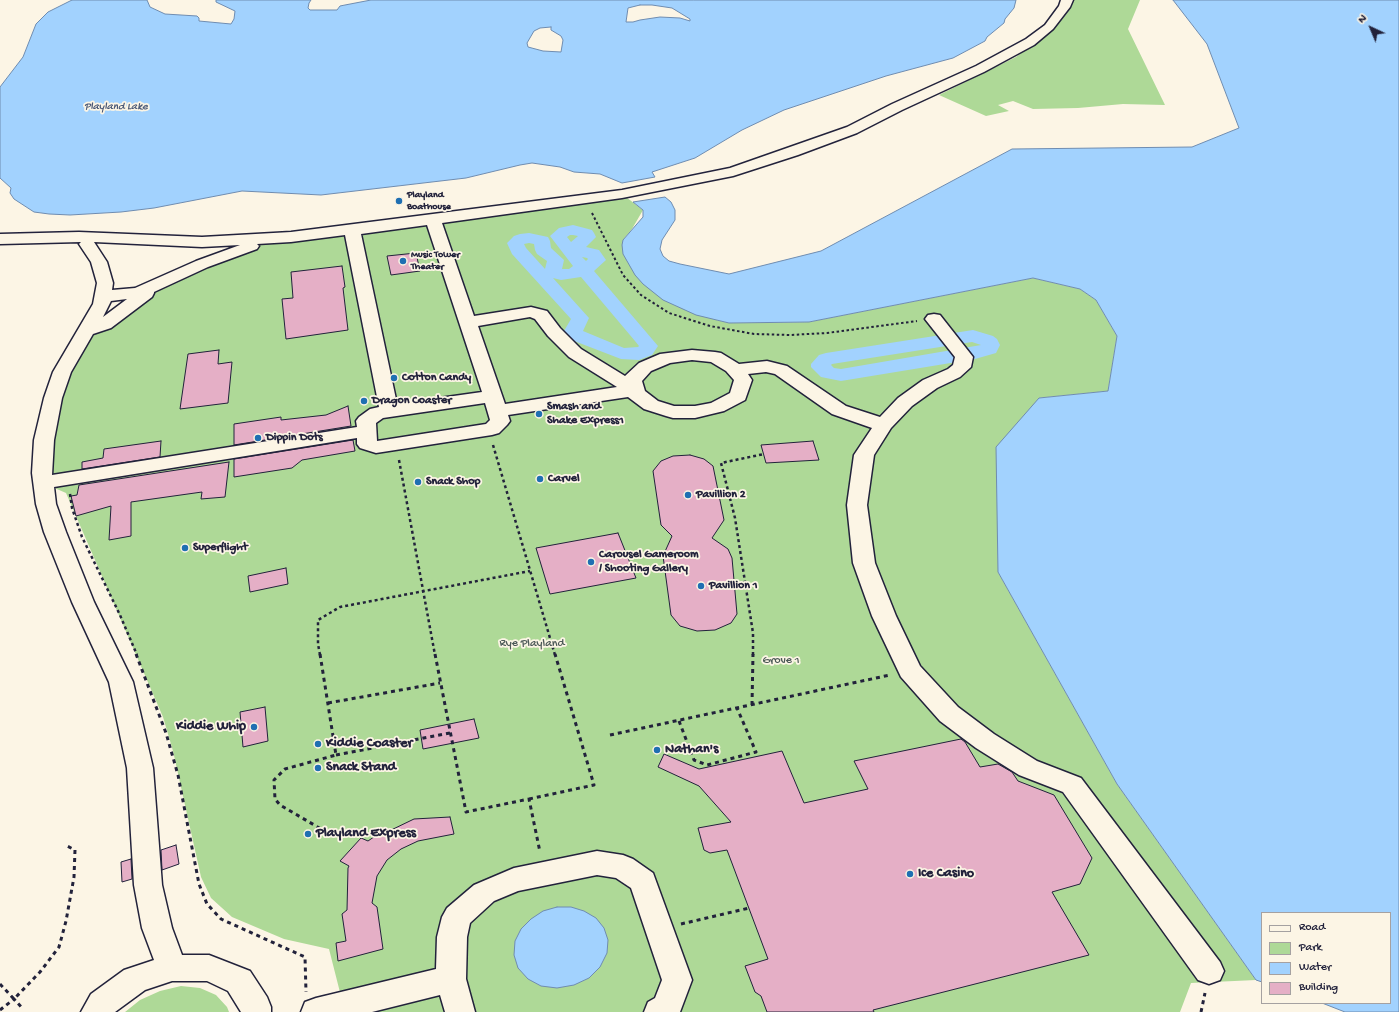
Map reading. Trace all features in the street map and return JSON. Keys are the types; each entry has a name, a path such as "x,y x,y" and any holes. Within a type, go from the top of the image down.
{"street":[{"path":"0,239 79,237 202,242 291,237 622,194 733,172 852,130 980,69 1030,42 1048,27 1064,7 1067,0"},
{"path":"433,219 495,403 500,422 489,430 376,447 368,444 366,421 377,413 495,403 635,390"},
{"path":"352,230 389,412"},
{"path":"103,296 123,295 139,292 202,264 241,250 291,237"},
{"path":"87,244 100,262 105,283 102,304 62,372 53,398 44,440 42,473 43,483 46,504 55,532 83,602 121,682 140,768 148,885 157,928 172,968"},
{"path":"88,330 105,324 159,284"},
{"path":"468,322 532,312 541,315 554,332 575,353 635,390"},
{"path":"934,319 964,357 962,367 954,373 930,384 905,402 883,425 864,455 857,505 864,563 884,616 910,671 949,714 985,741 1028,768 1072,785 1209,971"},
{"path":"692,354 715,357 732,367 743,380 738,396 717,407 695,412 673,412 651,405 636,394 635,390 632,380 645,368 666,358 692,354"},
{"path":"735,370 767,366 781,370 840,410 883,425"},
{"path":"43,483 366,432"},
{"path":"460,1012 451,979 452,937 456,918 484,893 514,880 597,863 624,867 643,882 677,980 667,1007 659,1012"},
{"path":"96,1012 102,1004 135,980 172,968 209,968 239,981 256,1007 256,1012"},
{"path":"311,1004 451,979"}],"path":[{"path":"585,198 623,275 640,295 670,313 710,326 754,334 790,335 827,334 934,319"},
{"path":"396,443 440,684 466,812 594,785 489,430"},
{"path":"752,705 753,633 735,518 721,462 764,454"},
{"path":"69,478 72,508 82,537 120,615 147,680 166,733 178,775 198,884 207,904 221,919 305,957 311,1004"},
{"path":"336,755 318,644 318,620 340,607 530,571"},
{"path":"610,735 910,671"},
{"path":"328,703 440,684"},
{"path":"679,720 694,760 707,765 756,752 737,708"},
{"path":"333,836 280,805 275,799 274,780 285,769 336,755 450,734"},
{"path":"529,799 544,874"},
{"path":"0,1010 14,1000 40,972 59,947 66,921 74,877 75,850 65,845"},
{"path":"660,929 749,908"},
{"path":"0,984 23,1009"}],"green space":[{"path":"1074,0 1140,0 1128,29 1165,105 1123,104 1078,108 1033,109 1013,101 998,105 1009,111 986,116 939,95 1016,57 1057,25 1067,13"},
{"name":"Rye Playland","path":"622,194 643,210 632,229 623,240 717,320 729,323 809,322 1033,278 1080,289 1096,300 1117,336 1108,391 1039,398 998,572 1117,784 1256,980 1191,983 1180,1012 345,1012 329,949 284,939 232,917 211,898 201,877 173,751 163,717 66,493 43,483 44,440 88,330 159,284 247,247 291,237"},
{"path":"181,986 200,988 216,995 227,1007 229,1012 125,1012 140,1000 160,991"}],"water":[{"name":"Playland Lake","path":"72,0 147,0 150,7 165,14 197,16 199,21 231,24 234,19 235,11 216,2 216,0 311,0 308,8 310,10 337,10 340,6 371,0 1016,0 1014,8 1005,19 1004,23 987,37 985,41 953,58 886,76 784,110 742,130 695,158 652,172 655,177 622,183 600,174 574,172 560,167 532,163 466,178 321,195 242,191 154,208 121,212 70,215 34,212 14,199 10,193 11,188 0,178 0,87 23,57 36,24 48,12","holes":["640,5 672,8 690,19 690,21 680,18 660,17 626,22 628,8","551,27 551,30 561,36 563,40 561,52 543,51 528,47 527,43 534,31 540,28"]},
{"path":"1173,0 1399,0 1399,1012 1345,1012 1325,1004 1391,1004 1391,912 1261,912 1261,982 1256,980 1117,784 998,572 996,447 1039,398 1108,391 1117,336 1096,300 1080,289 1033,278 809,322 729,323 696,315 663,300 643,284 635,275 623,254 623,240 643,217 643,210 633,202 665,197 671,202 675,210 675,220 662,240 660,249 663,256 669,261 729,274 821,251 1012,149 1192,147 1239,128 1207,44"},
{"path":"557,907 571,907 584,911 596,918 604,928 608,940 607,953 600,967 589,978 574,985 557,988 541,986 528,979 518,968 514,955 515,941 521,929 531,919 543,911"}],"building":[{"name":"Music Tower Theater","path":"416,253 420,271 391,275 387,256"},
{"path":"342,266 348,330 286,339 282,299 293,298 291,272"},
{"path":"219,350 218,364 232,362 228,403 180,409 188,354"},
{"path":"348,406 351,426 234,445 234,424 281,417 281,420 326,415"},
{"path":"353,440 355,451 302,460 292,468 234,477 234,459"},
{"path":"161,441 160,457 82,469 82,462 103,458 104,449"},
{"path":"813,441 819,460 766,463 761,445"},
{"path":"690,455 704,459 713,466 724,520 712,538 728,549 732,558 737,614 731,623 715,630 697,631 680,626 671,615 663,556 672,536 661,525 653,471 661,461 673,456"},
{"path":"229,462 225,497 201,499 202,492 131,502 131,536 109,540 111,506 76,516 71,496 77,495 79,485"},
{"name":"Carousel Gameroom / Shooting Gallery","path":"618,533 636,578 550,594 536,548"},
{"path":"286,568 288,584 250,592 248,576"},
{"name":"Kiddie Whip","path":"265,707 268,741 243,747 240,712"},
{"path":"474,719 479,738 423,749 420,730"},
{"name":"Ice Casino","path":"961,739 965,742 980,767 998,764 1012,772 1018,781 1054,795 1092,858 1080,884 1052,892 1089,955 873,1010 874,1012 767,1012 761,996 755,992 745,966 768,959 727,850 710,853 704,850 698,828 731,822 699,786 658,767 664,754 699,769 782,751 804,803 868,789 854,761"},
{"path":"450,817 454,834 418,841 401,849 387,860 377,876 372,903 377,907 383,949 338,961 336,943 346,941 342,914 347,910 349,866 340,861 361,838 368,841 384,830 387,832 414,819"},
{"path":"176,845 179,864 162,870 161,850"},
{"path":"131,859 132,879 122,882 121,862"}],"waterway":[{"path":"573,230 586,233 588,237 577,245 578,248 580,251 593,254 598,260 589,267 583,268 558,236 565,231 573,230"},
{"path":"529,238 542,241 543,250 556,260 553,269 556,273 561,275 574,274 583,268 649,346 645,351 639,354 621,353 576,335 573,331 580,318 518,250 515,243 520,239 529,238"},
{"path":"973,336 986,340 990,343 991,345 989,349 975,353 841,375 828,373 821,367 821,364 826,359 973,336"}],"place":[{"name":"Playland Boathouse","path":"399,201"},
{"name":"Music Tower Theater","path":"403,261"},
{"name":"Cotton Candy","path":"394,378"},
{"name":"Dragon Coaster","path":"364,401"},
{"name":"Smash and Shake Express1","path":"539,414"},
{"name":"Dippin Dots","path":"258,438"},
{"name":"Carvel","path":"540,479"},
{"name":"Snack Shop","path":"418,482"},
{"name":"Pavillion 2","path":"688,495"},
{"name":"Superflight","path":"185,548"},
{"name":"Carousel Gameroom / Shooting Gallery","path":"591,562"},
{"name":"Pavillion 1","path":"701,586"},
{"name":"Kiddie Whip","path":"254,727"},
{"name":"Kiddie Coaster","path":"318,744"},
{"name":"Nathan's","path":"657,750"},
{"name":"Snack Stand","path":"318,768"},
{"name":"Playland Express","path":"308,834"},
{"name":"Ice Casino","path":"910,874"}],"park label":[{"name":"Grove 1","path":"781,661"}]}
